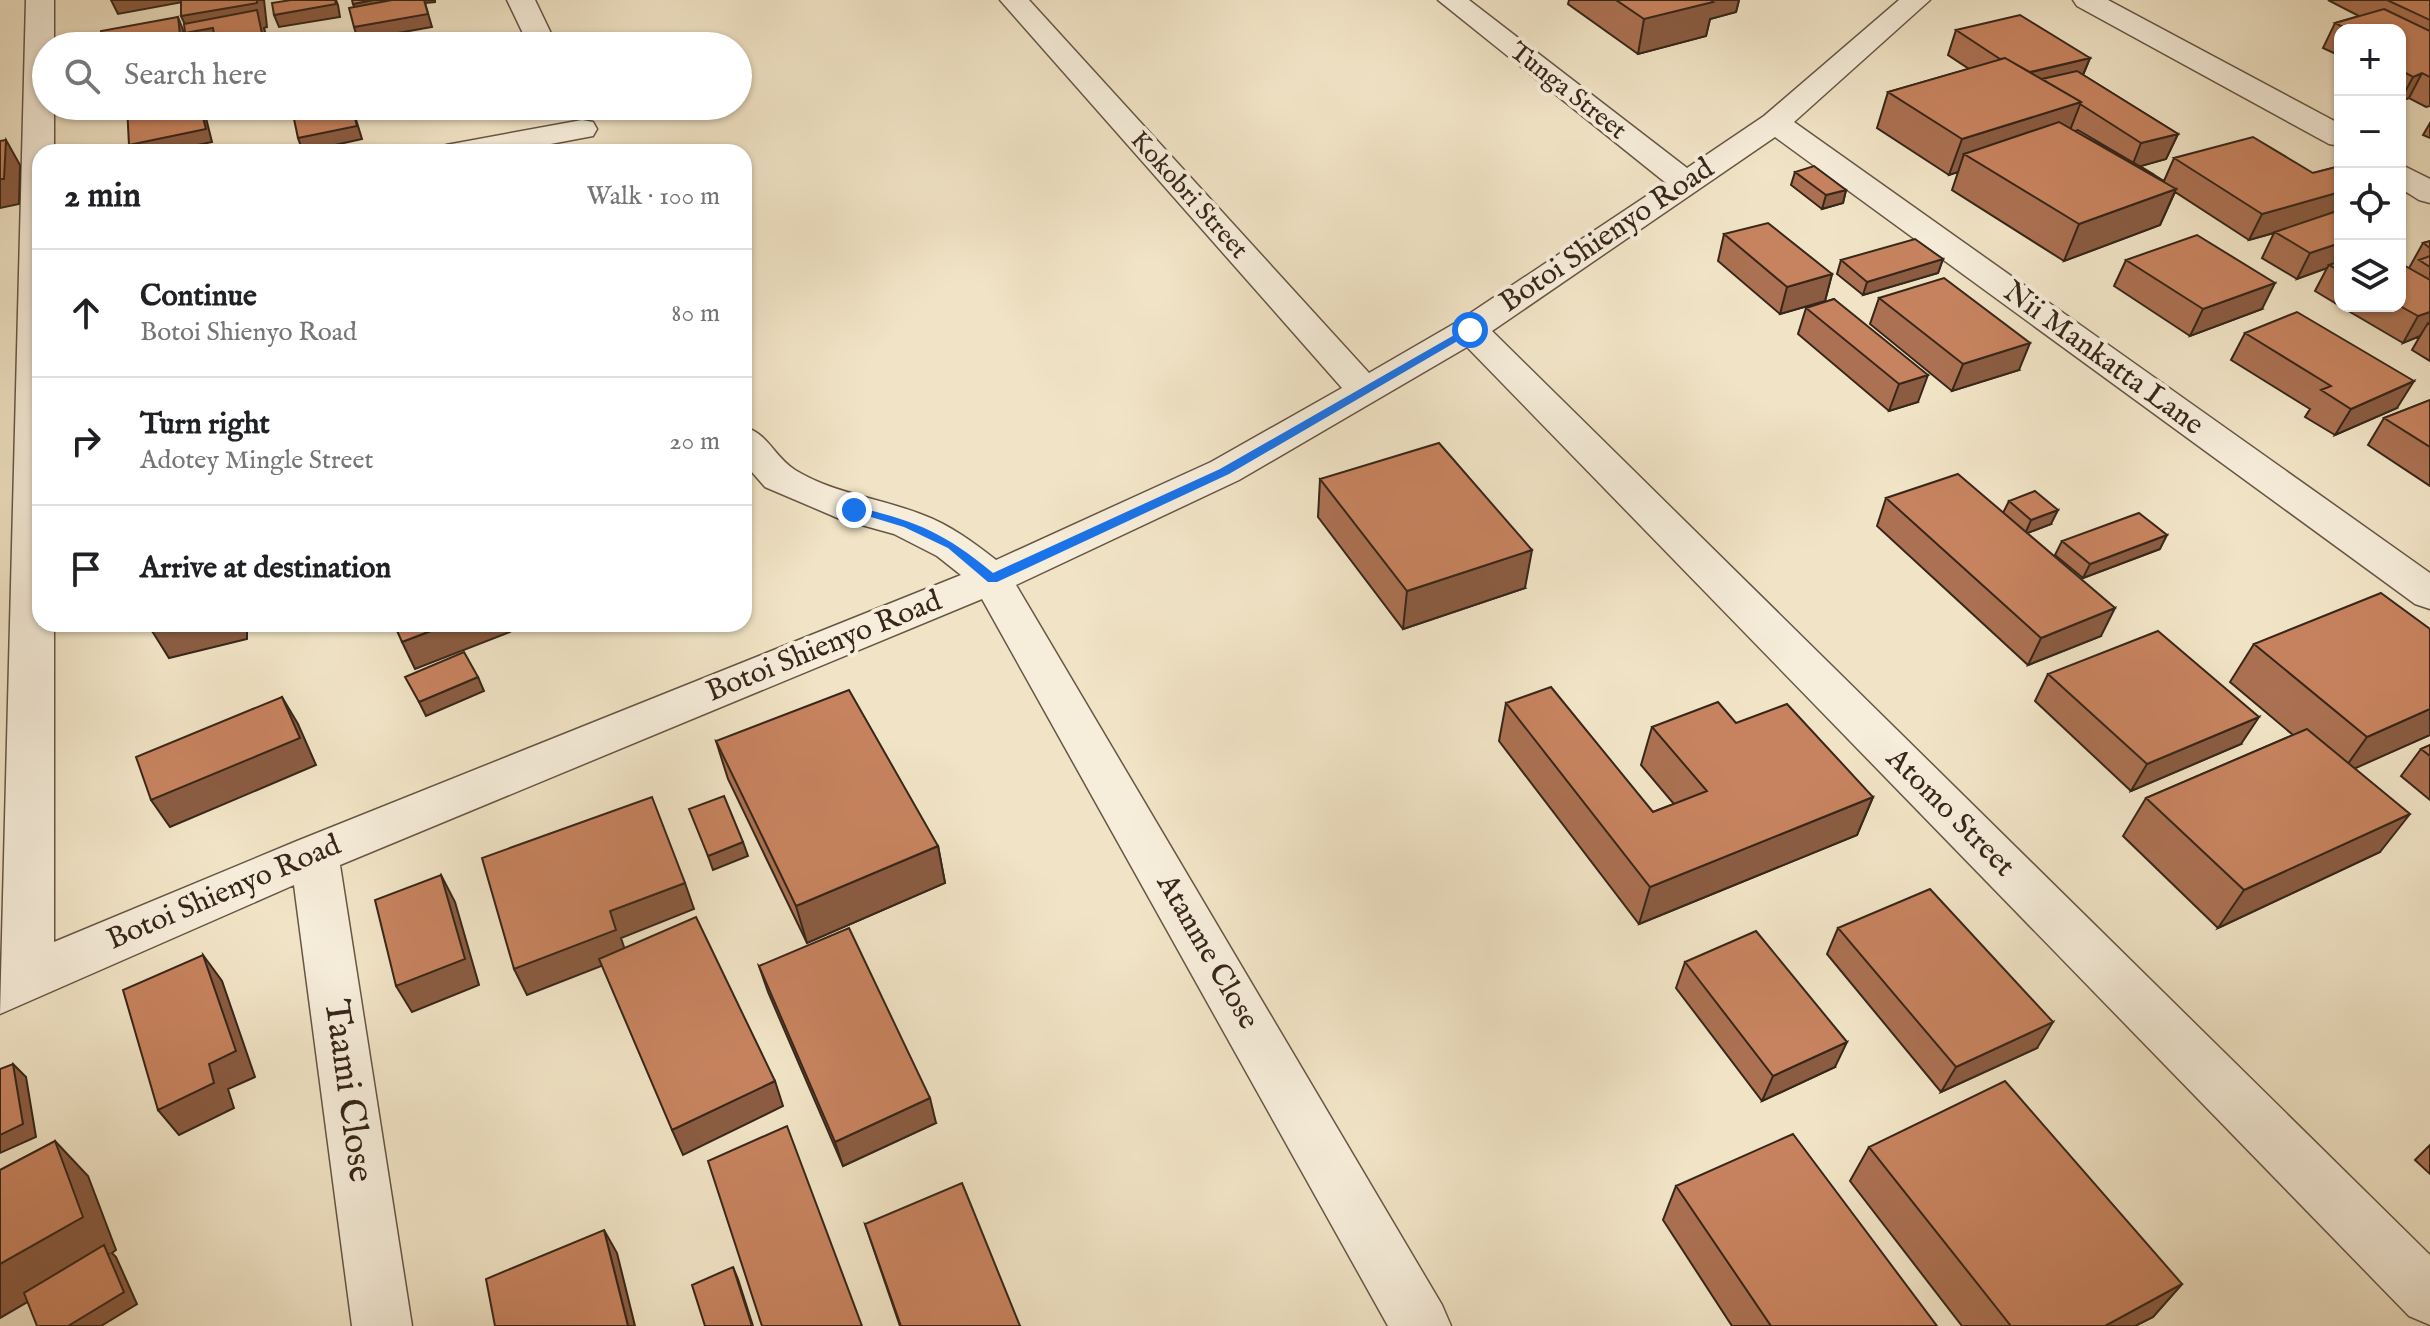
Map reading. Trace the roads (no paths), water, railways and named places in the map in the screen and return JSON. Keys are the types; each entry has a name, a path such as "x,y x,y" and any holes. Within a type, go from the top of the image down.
{"street":[{"path":"40,0 40,32"},
{"path":"521,0 536,32"},
{"name":"Kokobri Street","path":"1014,0 1364,390"},
{"name":"Tunga Street","path":"1452,0 1685,182"},
{"name":"Botoi Shienyo Road","path":"14,984 314,855 992,579 1225,471 1470,330 1775,123 1916,0"},
{"path":"2087,0 2334,134"},
{"path":"39,120 39,144"},
{"name":"Nii Mankatta Lane","path":"1775,123 2430,594"},
{"path":"500,144 582,129"},
{"path":"2406,178 2430,193"},
{"name":"Atomo Street","path":"1470,330 2430,1296"},
{"path":"14,984 32,441"},
{"path":"752,448 779,478 854,510 908,524 952,546 992,579"},
{"name":"Atanme Close","path":"992,579 1421,1326"},
{"name":"Taami Close","path":"314,855 382,1326"}]}
